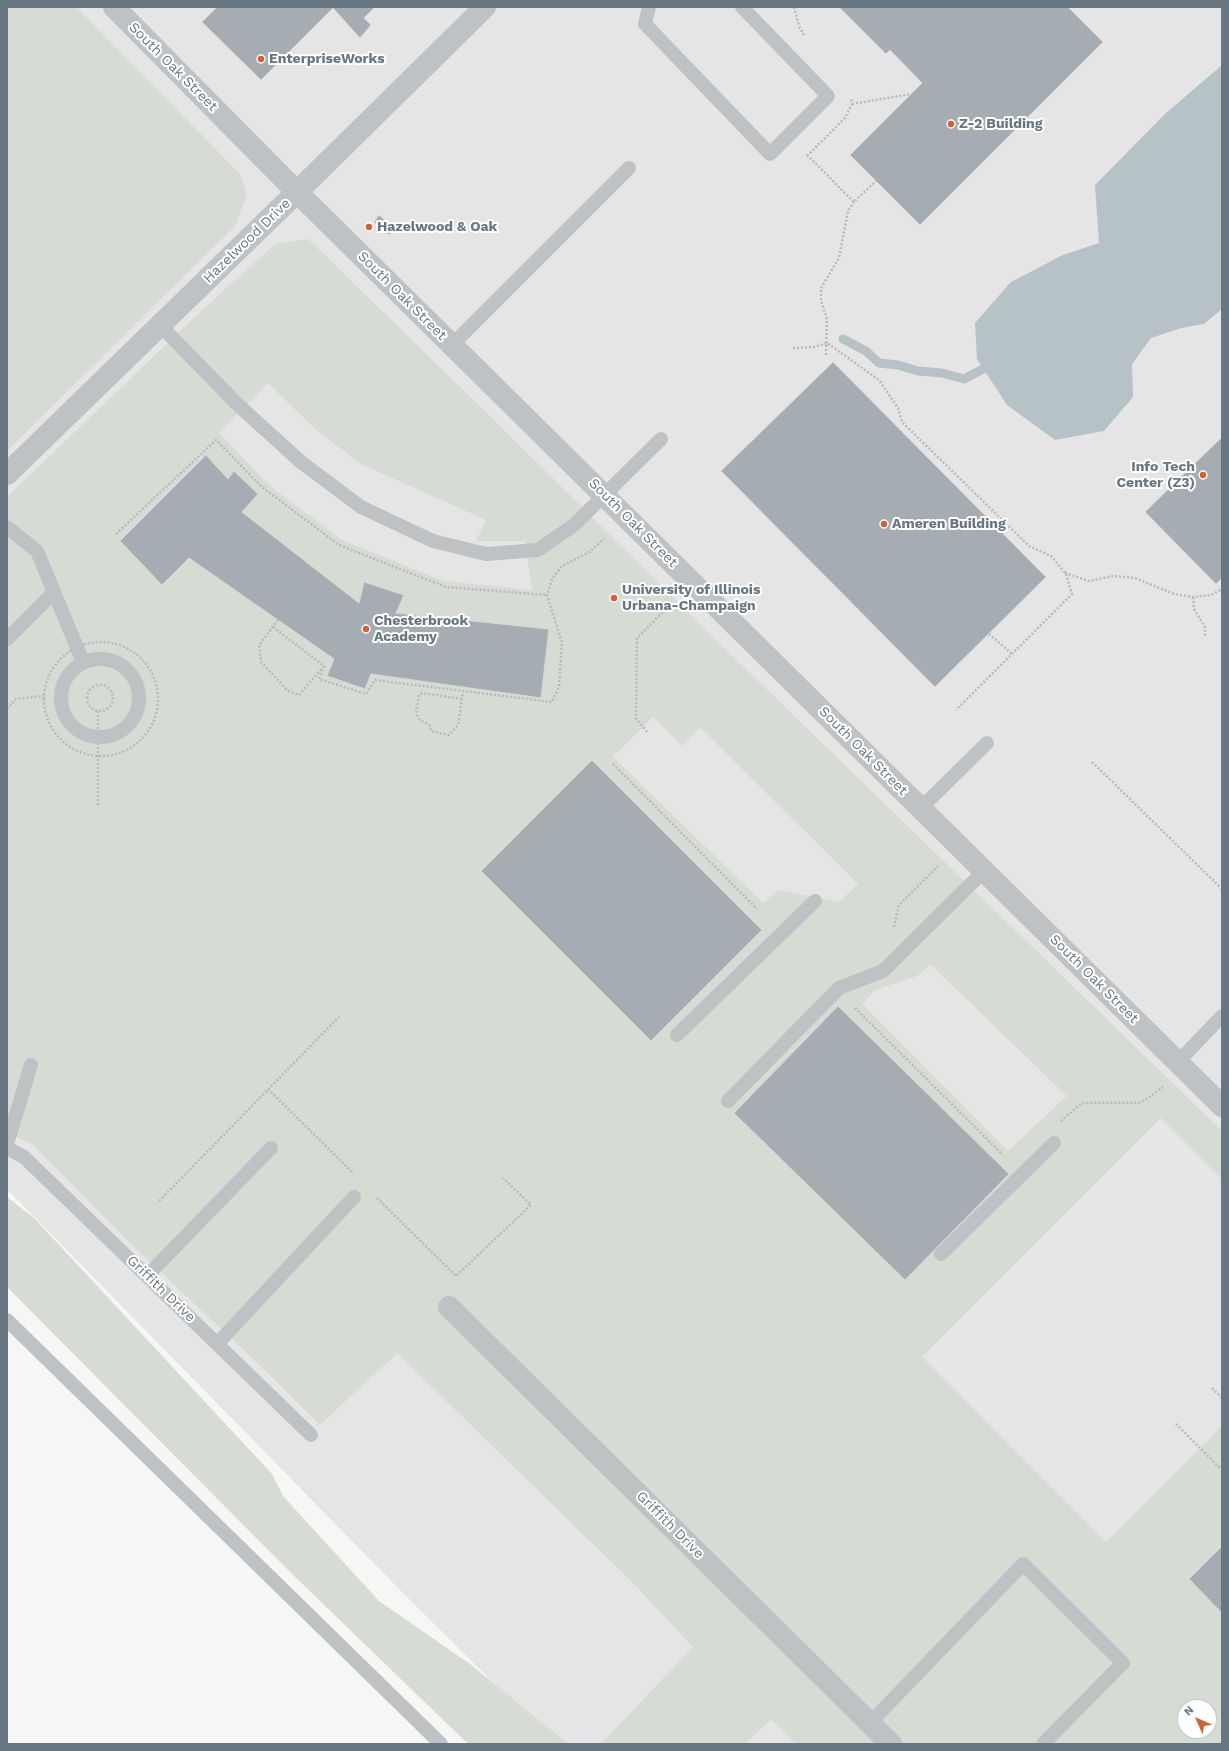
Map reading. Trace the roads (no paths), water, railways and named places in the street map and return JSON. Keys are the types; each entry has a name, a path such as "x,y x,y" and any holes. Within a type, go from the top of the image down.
{"street":[{"name":"South Oak Street","path":"114,7 452,345 1222,1106"},
{"name":"Hazelwood Drive","path":"8,470 160,326 485,7"},
{"name":"Griffith Drive","path":"449,1307 891,1744"}],"lane":[{"path":"649,7 645,24 770,154 828,96 742,7"},
{"path":"452,345 629,168"},
{"path":"160,326 237,404 306,467 361,506 433,541 486,554 538,550 574,525 661,439"},
{"path":"7,527 37,551 83,662"},
{"path":"7,639 54,592"},
{"path":"96,658 109,659 122,664 131,673 138,685 140,698 138,711 132,722 122,731 111,736 98,738 86,735 75,728 66,718 61,707 61,694 64,681 72,670 83,662 96,658"},
{"path":"921,808 987,743"},
{"path":"728,1101 839,988 883,971 984,871"},
{"path":"677,1035 815,901"},
{"path":"1178,1062 1222,1016"},
{"path":"7,1144 31,1065"},
{"path":"941,1254 1054,1143"},
{"name":"Griffith Drive","path":"7,1148 24,1157 311,1435"},
{"path":"147,1276 271,1148"},
{"path":"217,1344 354,1197"},
{"path":"7,1320 441,1744"},
{"path":"870,1723 1023,1564 1123,1663 1043,1744"}],"waterway":[{"path":"843,339 866,351 879,363 898,365 918,371 942,373 964,379 983,369"}],"place":[{"name":"EnterpriseWorks","path":"261,59"},
{"name":"Z-2 Building","path":"951,124"},
{"name":"Hazelwood & Oak","path":"369,227"},
{"name":"Info Tech Center (Z3)","path":"1203,475"},
{"name":"Ameren Building","path":"884,524"},
{"name":"University of Illinois Urbana-Champaign","path":"614,598"},
{"name":"Chesterbrook Academy","path":"366,629"}]}
